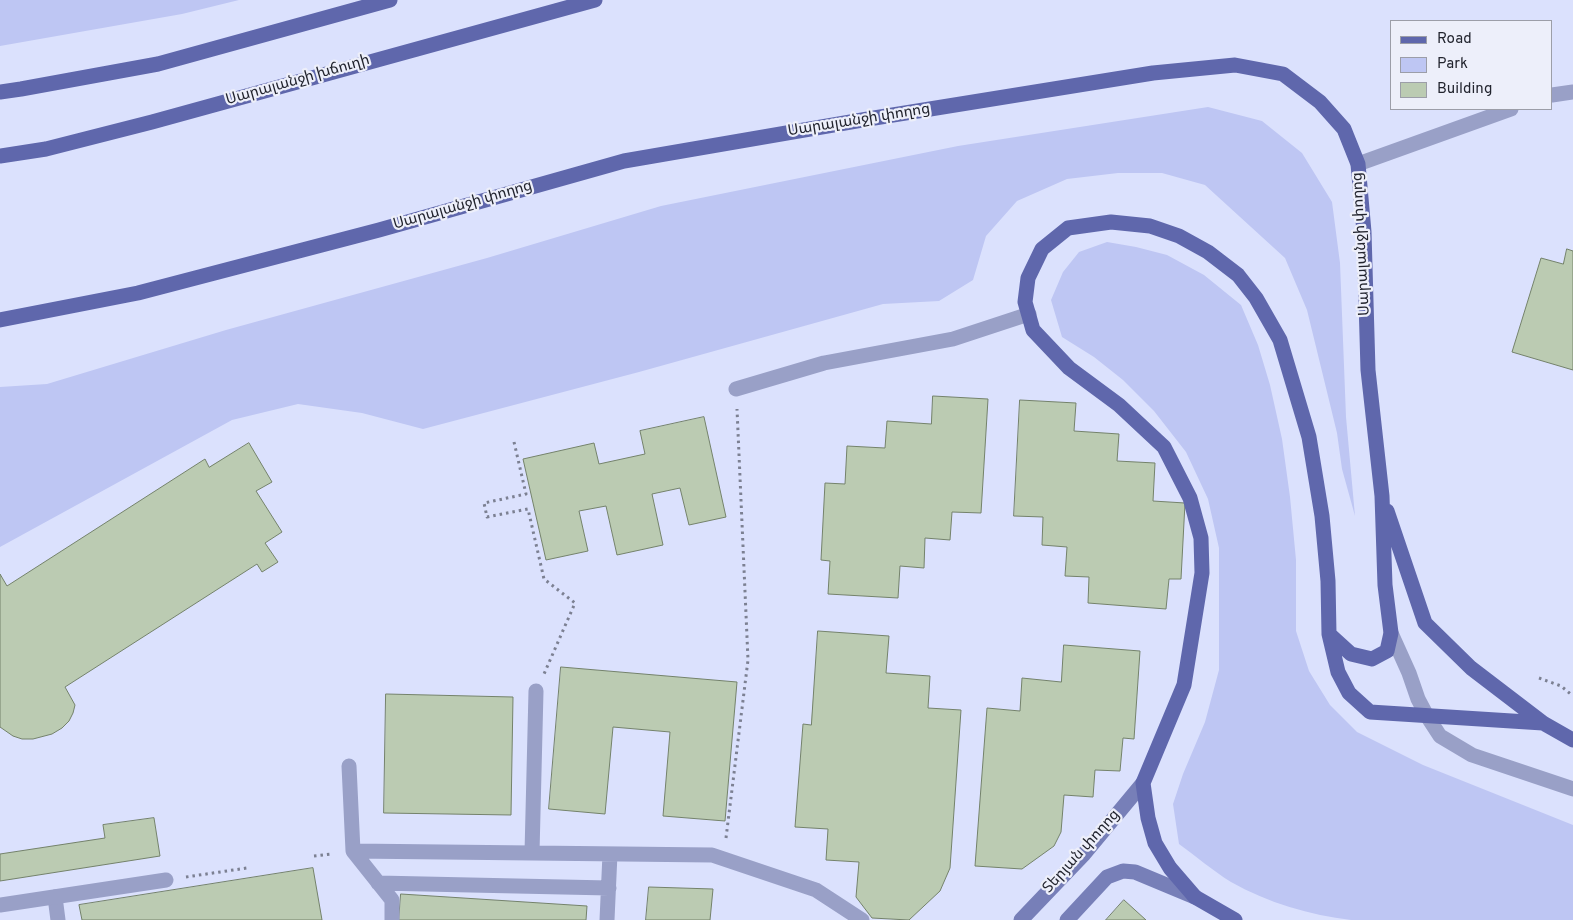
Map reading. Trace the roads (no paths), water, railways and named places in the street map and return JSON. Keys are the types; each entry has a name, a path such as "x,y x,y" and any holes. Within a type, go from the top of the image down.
{"main road":[{"path":"0,92 158,64 390,0"},
{"name":"Սարալանջի խճուղի","path":"0,156 46,149 152,122 595,0"},
{"name":"Սարալանջի փողոց","path":"0,320 138,293 379,230 624,161 1153,73 1235,65 1282,74 1320,102 1344,129 1358,164 1364,232 1368,370 1382,496"},
{"path":"1235,920 1194,897 1170,868 1155,843 1148,818 1143,784 1184,685 1202,573 1201,538 1190,498 1164,448 1119,405 1069,368 1033,330 1025,302 1028,278 1042,249 1068,228 1111,222 1150,226 1179,236 1208,252 1238,276 1256,298 1280,340 1309,437 1322,516 1328,581 1329,634 1338,672 1348,693 1370,712 1543,723"},
{"path":"1329,634 1351,654 1372,659 1387,651 1391,633 1384,585 1382,496"},
{"path":"1382,496 1425,623 1470,668 1543,723 1573,740"}],"street":[{"path":"1553,96 1573,92"},
{"path":"1358,164 1508,110"},
{"path":"736,389 824,363 953,339 1029,314"},
{"path":"1391,633 1409,673 1418,699 1440,736 1472,755 1573,789"},
{"path":"532,853 536,691"},
{"path":"349,766 353,851 392,900 392,920"},
{"name":"Տերյան փողոց","path":"1021,920 1084,854 1143,784"},
{"path":"353,851 712,855 816,890 862,920"},
{"path":"607,920 610,854"},
{"path":"1067,920 1107,876 1123,871 1135,872 1194,897"},
{"path":"0,905 166,880"},
{"path":"378,883 609,888"},
{"path":"55,897 58,920"}]}
